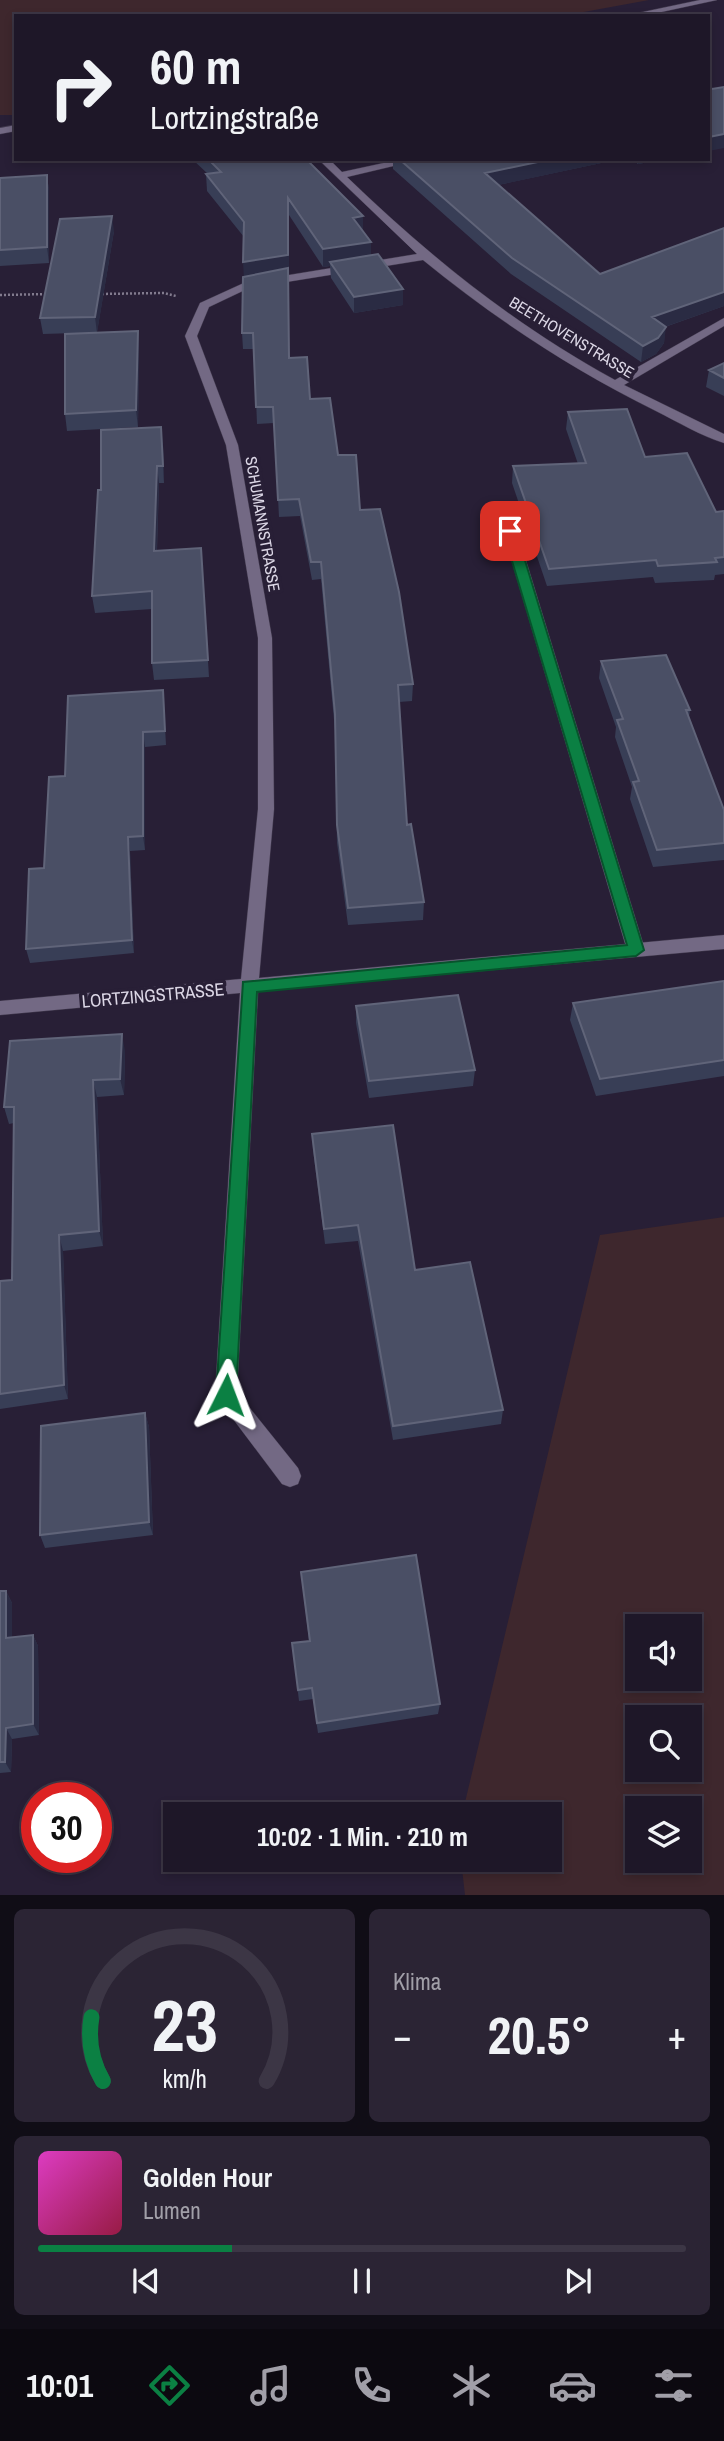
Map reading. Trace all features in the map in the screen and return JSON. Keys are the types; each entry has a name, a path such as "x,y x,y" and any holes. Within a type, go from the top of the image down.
{"street":[{"path":"639,14 713,0"},
{"name":"BEETHOVENSTRASSE","path":"325,161 426,256 512,322 617,384 724,439"},
{"path":"340,175 408,161"},
{"path":"204,305 246,285 426,256"},
{"name":"SCHUMANNSTRASSE","path":"204,305 191,336 232,445 265,638 266,809 249,986 226,1395 290,1476"},
{"path":"617,384 687,340 724,321"},
{"path":"510,531 636,950"},
{"name":"LORTZINGSTRASSE","path":"0,1008 724,942"}],"path":[{"path":"96,293 164,293 204,305"},
{"path":"0,295 55,294"}],"shaded area":[{"path":"0,0 649,0 573,14 14,14 14,115 0,115"},
{"path":"724,1217 724,1895 465,1895 462,1872 562,1872 562,1802 465,1802 600,1235"}],"building":[{"path":"710,87 724,87 724,134 710,137"},
{"path":"210,161 308,161 363,216 353,218 371,242 323,249 288,198 288,255 243,262 244,222 206,174 221,172"},
{"path":"401,161 542,161 485,173 600,274 724,228 724,292 652,317 666,327 658,338 643,346 512,258"},
{"path":"47,175 47,247 0,250 0,178"},
{"path":"112,216 95,317 40,318 60,219"},
{"path":"378,254 403,289 354,297 330,262"},
{"path":"288,268 289,358 307,357 310,399 330,398 338,455 356,455 360,510 380,509 399,592 413,684 398,685 407,825 411,824 424,902 348,908 337,825 335,714 321,562 311,562 299,499 278,500 273,407 256,407 253,333 242,333 243,277"},
{"path":"138,331 136,410 65,414 65,334"},
{"path":"724,363 724,378 709,370"},
{"path":"627,409 645,457 687,453 716,512 724,511 724,557 715,558 717,562 658,566 656,560 549,569 513,466 586,463 568,412"},
{"path":"161,427 163,466 157,466 154,551 201,548 208,660 152,663 152,591 92,596 98,490 101,490 101,430"},
{"path":"666,655 690,710 686,710 724,810 724,843 657,850 633,782 639,781 617,720 623,719 601,661"},
{"path":"163,690 165,731 143,732 143,836 128,837 132,940 26,949 29,869 44,868 49,777 65,776 68,696"},
{"path":"724,981 724,1060 600,1079 573,1003"},
{"path":"458,995 475,1070 369,1081 356,1006"},
{"path":"122,1034 120,1079 93,1080 99,1231 59,1235 64,1385 0,1394 0,1281 12,1280 14,1107 4,1107 10,1041"},
{"path":"393,1125 415,1270 470,1262 503,1410 393,1426 358,1225 324,1229 312,1134"},
{"path":"145,1413 149,1522 40,1535 41,1426"},
{"path":"416,1555 440,1704 317,1723 312,1688 298,1690 292,1643 310,1641 301,1572"},
{"path":"0,1591 6,1591 6,1638 33,1635 33,1724 6,1728 5,1762 0,1762"}],"route":[{"path":"226,1395 249,986 636,950 510,531"}]}
